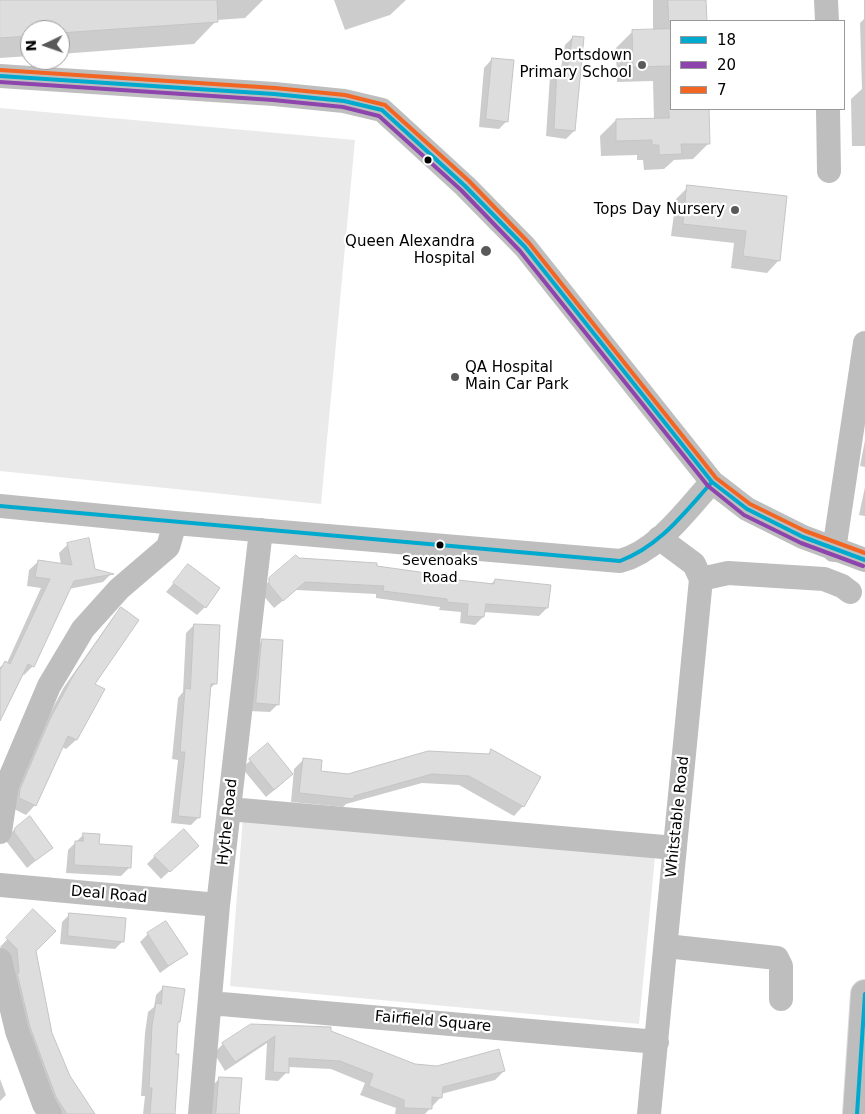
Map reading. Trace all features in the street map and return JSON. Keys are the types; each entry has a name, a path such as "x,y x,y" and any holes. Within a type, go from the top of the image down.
{"main road":[{"path":"857,1114 865,994"}],"street":[{"path":"826,0 826,20"},
{"path":"0,76 274,94 344,101 382,110 472,192 525,247 712,482 747,509 834,550 865,560"},
{"path":"828,110 829,171"},
{"path":"834,550 865,343"},
{"path":"0,506 620,561 634,557 659,538 712,482"},
{"path":"0,832 7,785 48,686 83,629 119,589 168,547 175,523"},
{"name":"Hythe Road","path":"200,1114 218,905 261,530"},
{"path":"659,538 694,564 701,579 728,574 824,579 842,586 850,592"},
{"name":"Whitstable Road","path":"649,1114 701,579"},
{"path":"229,809 675,848"},
{"name":"Deal Road","path":"0,885 218,905"},
{"path":"666,946 777,958 781,966 781,999"},
{"path":"0,960 17,1031 44,1104 50,1114"},
{"name":"Fairfield Square","path":"210,1003 657,1042"}],"shaded area":[{"path":"0,108 355,140 321,504 0,471"},
{"path":"243,817 655,857 639,1024 230,986"}],"building":[{"path":"0,0 217,0 218,22 70,32 70,20 20,20 20,37 0,38"},
{"path":"668,0 706,0 707,20 669,21"},
{"path":"670,29 670,66 633,67 632,30"},
{"path":"573,36 584,37 575,131 554,129 557,67 567,68"},
{"path":"492,58 514,60 508,122 486,119"},
{"path":"669,109 709,110 710,144 681,144 682,154 659,155 659,145 652,145 652,140 616,141 616,119 669,118"},
{"name":"Tops Day Nursery","path":"687,185 787,196 780,261 743,256 746,231 683,224"},
{"path":"89,538 95,569 114,574 74,581 34,667 28,664 0,721 0,670 5,661 10,664 50,579 35,577 38,560 72,565 67,543"},
{"path":"296,555 299,558 377,563 377,566 441,575 440,578 494,584 495,579 551,585 548,608 486,604 484,617 467,616 468,604 447,602 447,599 383,591 384,586 305,582 283,601 269,584 269,578"},
{"path":"188,564 220,588 206,608 173,583"},
{"path":"121,607 139,620 95,684 105,689 77,740 68,736 36,806 19,798 20,789 50,719 73,676"},
{"path":"194,624 220,625 217,684 211,684 200,818 178,816 185,752 180,752 185,688 190,689"},
{"path":"262,639 283,640 279,705 256,703"},
{"path":"268,743 293,774 274,790 249,759"},
{"path":"491,749 541,777 524,807 469,776 432,774 354,796 354,799 299,793 303,758 322,760 321,771 348,774 428,751 489,754"},
{"path":"30,816 53,848 35,861 14,832 15,828"},
{"path":"184,829 199,846 170,872 154,856"},
{"path":"83,833 100,834 99,844 132,846 131,868 74,865 75,841 83,841"},
{"path":"33,909 56,931 36,951 52,1033 70,1076 95,1114 67,1114 56,1097 30,1027 17,973 19,973 17,949 6,938"},
{"path":"69,913 126,918 124,942 68,936"},
{"path":"166,921 188,954 168,966 147,933"},
{"path":"163,986 185,989 180,1022 178,1022 176,1054 179,1054 175,1114 150,1114 152,1088 149,1088 152,1025 156,1003 161,1004"},
{"path":"251,1024 331,1027 331,1031 415,1064 437,1066 499,1049 505,1071 443,1087 442,1098 432,1097 432,1109 404,1108 404,1100 369,1086 373,1074 340,1061 289,1058 289,1073 273,1072 275,1036 235,1062 222,1043"},
{"path":"219,1077 242,1078 239,1114 216,1114"}],"transit line":[{"name":"7","path":"0,70 275,88 345,95 385,105 469,181 529,243 716,478 750,504 805,531 865,553"},
{"name":"18","path":"0,76 274,94 344,101 382,110 465,186 525,247 712,482 747,509 803,537 865,560"},
{"name":"20","path":"0,82 273,100 343,107 379,116 461,190 520,251 708,486 744,515 801,543 863,566"},
{"name":"18","path":"0,506 620,561 634,555 659,538 681,517 712,482"},
{"name":"18","path":"857,1114 865,994"}],"place":[{"name":"Portsdown Primary School","path":"642,65"},
{"name":"Tops Day Nursery","path":"735,210"},
{"name":"Queen Alexandra Hospital","path":"486,251"},
{"name":"QA Hospital Main Car Park","path":"455,377"},
{"name":"Sevenoaks Road","path":"440,545"}]}
